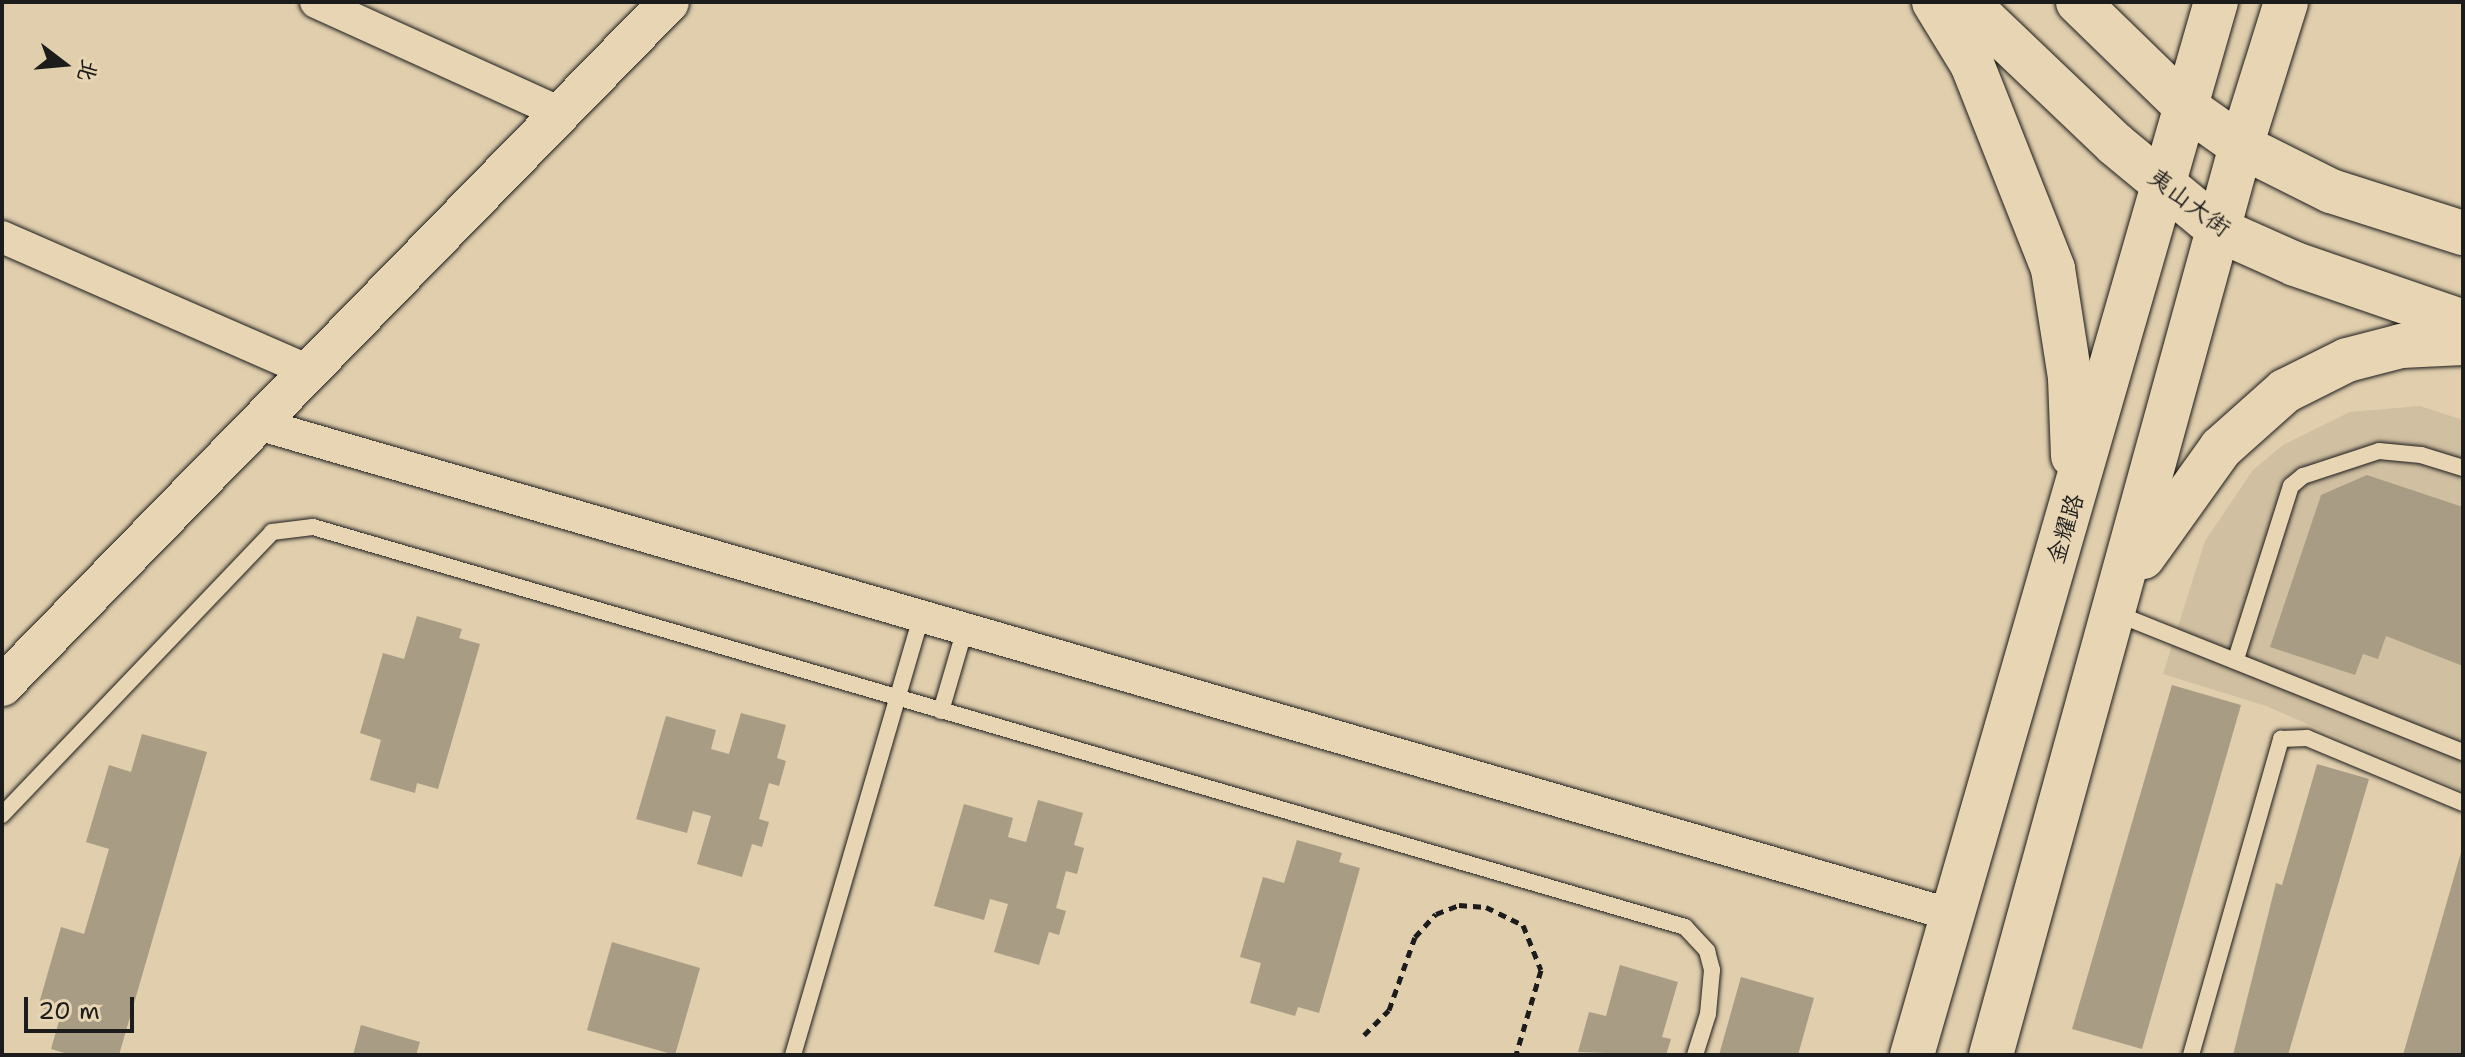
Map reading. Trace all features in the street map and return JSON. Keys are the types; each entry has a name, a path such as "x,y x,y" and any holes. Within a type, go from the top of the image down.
{"main road":[{"path":"1934,2 1972,64 2053,269 2074,430 2069,520"},
{"name":"夷山大街","path":"1966,2 2162,185 2219,230 2295,264 2463,322"},
{"path":"2078,2 2186,107 2241,146 2331,191 2463,233"},
{"name":"金耀路","path":"1912,1055 2069,520 2216,2"},
{"path":"1991,1055 2118,603 2241,146 2286,2"},
{"path":"2118,603 2221,448 2285,391 2347,360 2401,346 2463,343"}],"street":[{"path":"316,2 561,113"},
{"path":"2,686 669,2"},
{"path":"2,237 309,371"},
{"path":"258,424 1952,915"}],"lane":[{"path":"2236,659 2291,486 2303,476 2379,451 2421,455 2463,468"},
{"path":"2,815 272,532 287,527 313,527 1685,927 1707,951 1712,970 1708,1014 1695,1055"},
{"path":"2118,603 2236,659 2463,752"},
{"path":"793,1055 921,616"},
{"path":"941,711 965,629"},
{"path":"2191,1055 2281,739 2307,738 2463,803"}],"path":[{"path":"1364,1035 1389,1010 1415,937 1436,914 1459,905 1486,907 1523,925 1541,970 1516,1055"}],"shaded area":[{"path":"2420,406 2463,420 2463,791 2266,706 2163,674 2205,541 2253,470 2283,445 2350,412"}],"building":[{"path":"2367,475 2463,507 2463,666 2386,636 2378,659 2363,654 2355,675 2270,647 2321,495"},
{"path":"417,616 462,629 459,638 480,644 438,789 417,783 415,793 370,780 381,740 360,733 383,653 404,659"},
{"path":"2172,685 2241,705 2142,1049 2072,1029"},
{"path":"741,713 786,725 777,758 786,761 779,786 769,783 759,819 769,822 762,847 752,844 742,877 697,864 711,816 693,811 687,833 636,819 666,716 716,730 711,749 729,754"},
{"path":"142,734 207,752 119,1055 71,1055 51,1049 61,1014 38,1007 61,927 84,934 109,849 86,842 109,765 131,772"},
{"path":"2317,764 2369,779 2288,1055 2233,1055 2276,883 2282,885"},
{"path":"1038,800 1083,813 1074,845 1084,848 1077,874 1066,871 1056,908 1066,911 1059,935 1049,932 1039,965 994,952 1008,904 990,899 984,920 934,906 964,804 1013,818 1008,837 1026,842"},
{"path":"1297,840 1342,853 1339,862 1360,868 1319,1013 1298,1007 1295,1016 1250,1003 1261,963 1240,957 1263,877 1284,883"},
{"path":"2462,849 2463,1055 2403,1055"},
{"path":"612,942 700,968 675,1055 587,1030"},
{"path":"1620,965 1678,982 1662,1037 1671,1039 1666,1055 1578,1052 1589,1012 1606,1016"},
{"path":"1741,977 1814,998 1798,1055 1719,1055"},
{"path":"361,1025 420,1042 416,1055 353,1055"}]}
